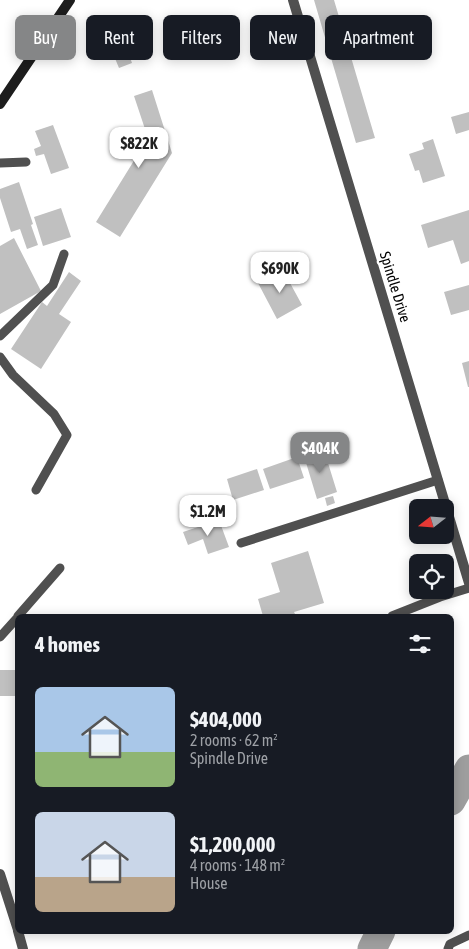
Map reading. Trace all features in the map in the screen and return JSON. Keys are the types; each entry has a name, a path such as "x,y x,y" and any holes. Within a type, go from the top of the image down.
{"main road":[{"path":"0,104 70,0"}],"street":[{"name":"Spindle Drive","path":"293,0 469,583"},
{"path":"0,874 15,922"},
{"path":"19,934 23,949"}],"lane":[{"path":"0,163 26,162"},
{"path":"0,336 54,285 64,254"},
{"path":"0,357 13,375 54,414 67,435 36,490"},
{"path":"241,543 438,480"},
{"path":"21,614 60,568"},
{"path":"397,614 469,588"},
{"path":"0,637 15,620"},
{"path":"448,949 450,944 469,934"}],"building":[{"path":"314,0 334,0 338,15 325,15 325,37"},
{"path":"116,60 131,60 132,63 119,68"},
{"path":"332,60 352,60 375,138 356,143"},
{"path":"152,90 172,153 120,237 96,222 148,138 134,96"},
{"path":"469,112 469,130 456,134 451,117"},
{"path":"53,125 69,168 51,174 44,154 36,156 34,149 41,146 35,131"},
{"path":"433,139 445,176 423,183 419,170 415,171 409,154 424,149 422,143"},
{"path":"19,182 38,245 27,249 20,229 11,232 0,198 0,189"},
{"path":"61,208 71,237 43,246 34,217"},
{"path":"469,210 469,261 461,264 453,240 428,248 421,225"},
{"path":"14,238 41,291 0,314 0,246"},
{"path":"283,270 302,305 277,319 258,283"},
{"path":"69,272 81,281 59,314 71,322 41,369 11,349 42,302 47,306"},
{"path":"469,285 469,310 451,315 444,292"},
{"path":"469,361 469,387 468,387 462,363"},
{"path":"324,450 337,492 317,499 304,456"},
{"path":"297,457 304,478 270,489 263,469"},
{"path":"257,469 264,490 233,500 227,479"},
{"path":"333,496 335,503 327,506 325,498"},
{"path":"219,520 229,547 208,554 203,539 188,545 183,532"},
{"path":"308,551 324,603 294,612 295,614 262,614 258,599 280,592 271,563"},
{"path":"0,670 15,670 15,696 0,696"}],"waterway":[{"path":"454,796 469,769"},
{"path":"372,949 380,934"}]}
